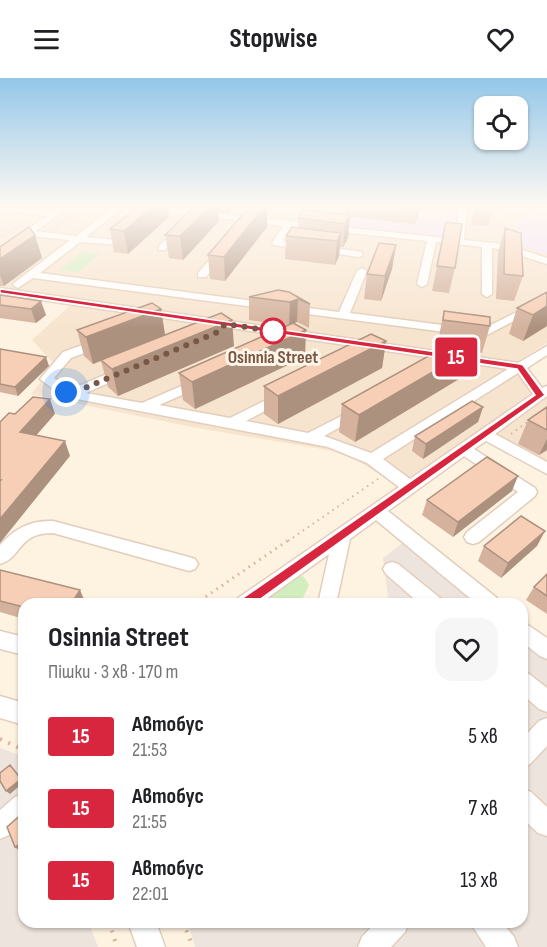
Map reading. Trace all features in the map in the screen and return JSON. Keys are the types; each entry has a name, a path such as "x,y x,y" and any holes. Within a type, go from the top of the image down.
{"street":[{"path":"18,285 67,248"},
{"path":"202,275 224,248"},
{"path":"311,248 358,254"},
{"path":"422,284 430,248"},
{"path":"487,248 487,294"},
{"path":"503,248 547,261"},
{"path":"344,316 362,271"},
{"path":"31,275 483,334 547,300"},
{"path":"1,292 225,324 287,338 368,344 520,367 544,393 254,598"},
{"path":"287,338 295,329 304,311"},
{"path":"141,327 152,323 161,314"},
{"path":"207,336 218,332 225,324"},
{"path":"120,335 67,356 46,379 66,392 75,392 141,364"},
{"path":"356,357 366,351 368,344"},
{"path":"372,459 547,350"},
{"path":"426,369 446,355"},
{"path":"144,407 208,378"},
{"path":"232,423 294,390"},
{"path":"75,392 82,396 332,443 372,459 410,488"},
{"path":"310,438 372,405"},
{"path":"485,434 547,469"},
{"path":"464,449 529,492 473,537"},
{"path":"378,511 483,598"},
{"path":"0,557 21,533 37,526 52,527 189,564"},
{"path":"328,598 342,536"},
{"path":"392,570 426,598"},
{"path":"528,635 547,650"},
{"path":"0,640 18,644"},
{"path":"528,686 547,702"},
{"path":"0,706 18,712"},
{"path":"528,750 547,729"},
{"path":"528,807 547,824"},
{"path":"0,826 18,811"},
{"path":"372,947 389,928"},
{"path":"489,928 504,947"}],"path":[{"path":"500,442 538,414"},
{"path":"204,598 378,481 372,459"},
{"path":"0,739 18,747"},
{"path":"111,928 117,947"},
{"path":"185,928 193,947"}],"shaded area":[{"path":"0,248 547,248 547,343 518,361 532,392 547,398 547,473 476,434 397,485 345,453 192,427 31,394 55,365 32,340 76,300 0,290"},
{"path":"526,248 547,248 547,254"},
{"path":"419,538 495,598 388,598 383,558 401,544"},
{"path":"528,624 547,639 547,947 195,947 189,928 528,928"},
{"path":"0,748 18,755 18,928 91,928 98,947 0,947"}],"green space":[{"path":"82,252 99,254 79,272 60,270"},
{"path":"303,576 309,585 303,598 268,598 297,577"}],"building":[{"path":"0,248 17,248 0,259"},
{"path":"214,248 232,248 224,257 208,255"},
{"path":"377,248 395,248 385,276 367,274"},
{"path":"441,248 458,248 455,268 437,266"},
{"path":"505,248 522,248 523,276 504,274"},
{"path":"278,290 289,292 310,304 298,299 290,302 249,297"},
{"path":"547,292 547,306 533,315 517,308"},
{"path":"0,295 41,301 31,309 0,305"},
{"path":"152,303 161,309 86,337 77,330"},
{"path":"444,311 490,317 490,326 443,320"},
{"path":"221,313 232,320 112,369 101,360"},
{"path":"293,323 306,330 192,382 179,373"},
{"path":"371,334 386,341 278,396 264,386"},
{"path":"450,344 467,352 359,415 342,404"},
{"path":"0,349 46,357 15,387 0,384"},
{"path":"33,397 50,399 20,432 65,441 0,519 0,422 9,413 15,414"},
{"path":"472,401 483,407 426,444 415,436"},
{"path":"547,407 547,430 528,420"},
{"path":"487,457 518,476 458,522 427,500"},
{"path":"521,516 545,531 508,563 484,546"},
{"path":"0,570 80,590 75,598 18,598 18,606 0,601"},
{"path":"547,574 547,596 534,587"},
{"path":"10,765 18,775 18,781 6,791 0,781 0,773"},
{"path":"18,817 18,845 15,847 7,827"}],"bus line":[{"name":"15","path":"0,291 520,367 540,395 253,598"}],"place":[{"name":"Osinnia Street","path":"273,331"}],"route":[{"path":"66,392 75,392 218,332 225,324 273,331"}]}
